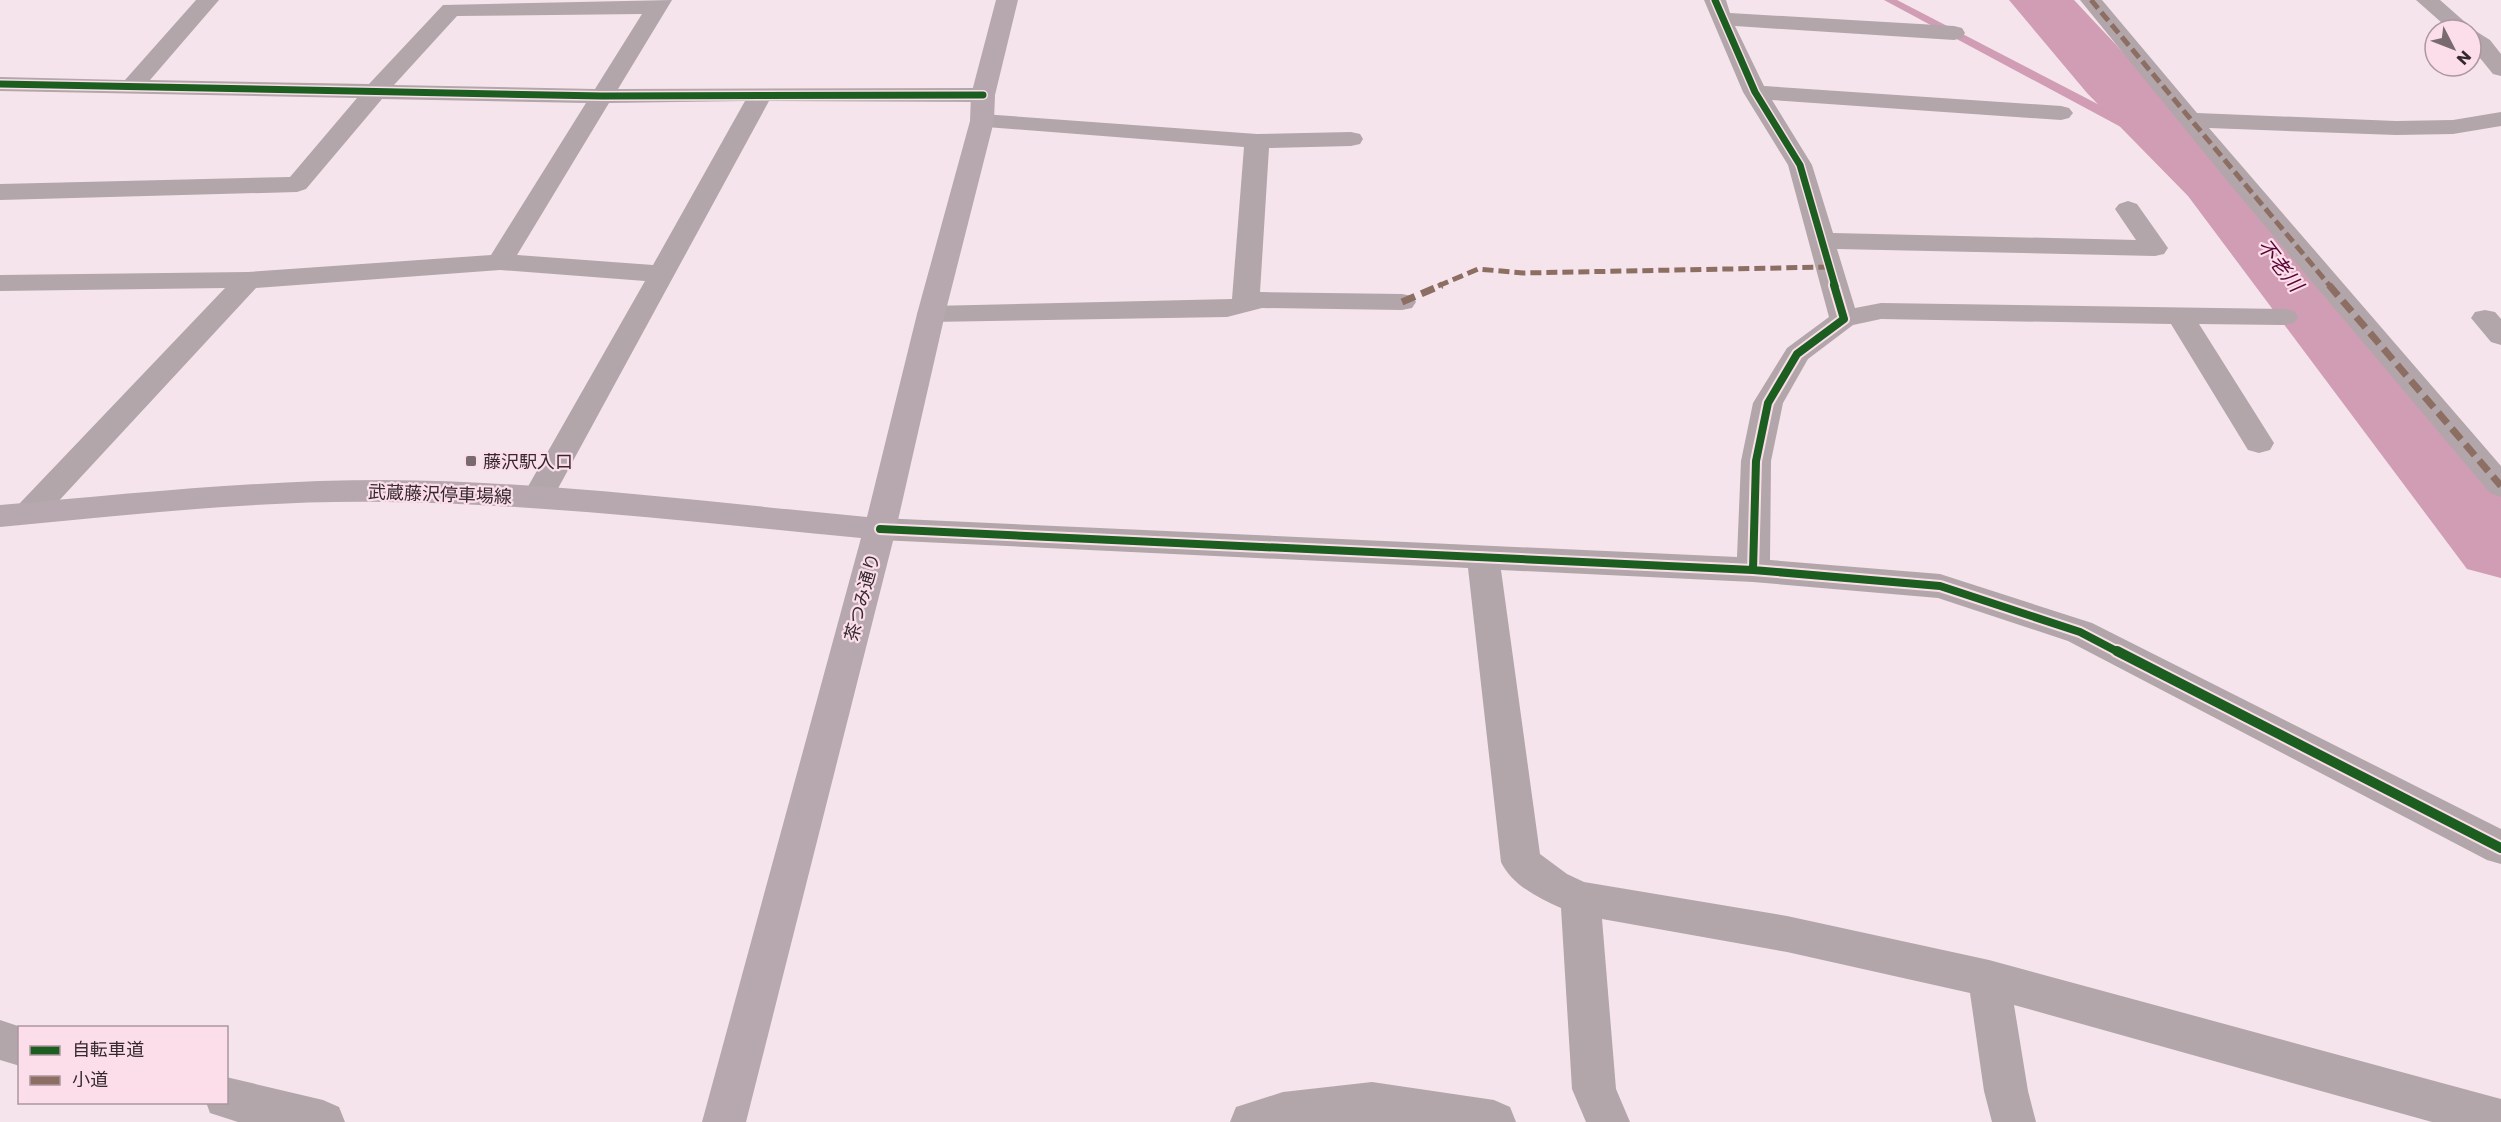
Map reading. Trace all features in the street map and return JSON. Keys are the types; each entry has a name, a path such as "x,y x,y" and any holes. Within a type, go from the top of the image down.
{"main road":[{"name":"茶つみ通り","path":"724,1122 880,530 983,108 1007,0"},
{"name":"武蔵藤沢停車場線","path":"0,516 31,511 257,493 386,491 538,497 880,530"}],"street":[{"path":"132,86 208,0"},
{"path":"2091,0 2501,486"},
{"path":"2427,0 2449,18"},
{"path":"0,192 297,184 374,93 451,10 658,3"},
{"path":"500,262 658,3"},
{"path":"1844,319 1800,165 1755,92 1719,10 1953,33"},
{"path":"2483,46 2501,69"},
{"path":"0,84 374,93 602,96 760,94 983,108 1257,141 1351,139"},
{"path":"1755,92 2061,113"},
{"path":"538,497 760,94"},
{"path":"2190,120 2396,128 2453,127 2501,119"},
{"path":"1245,305 1257,141"},
{"path":"1822,241 2155,249 2128,209"},
{"path":"0,283 248,280 500,262 662,274"},
{"path":"31,511 248,280"},
{"path":"931,314 1227,309 1262,300 1402,302"},
{"path":"1753,570 1756,460 1768,403 1797,354 1844,319 1881,311 2284,317"},
{"path":"2180,316 2259,443"},
{"path":"880,530 1753,570 1940,586 2080,632 2501,848"},
{"path":"1483,558 1521,862 1553,886 1580,898 1787,934 1989,979 2501,1120"},
{"path":"1580,898 1594,1089 1608,1122"},
{"path":"1989,979 2006,1091 2014,1122"},
{"path":"0,1040 18,1045"},
{"path":"228,1098 323,1122"},
{"path":"1252,1122 1283,1113 1372,1103 1494,1122"}],"waterway":[{"path":"1889,0 2164,145 2190,155"},
{"name":"不老川","path":"2040,0 2111,79 2214,181 2501,545"}],"marked path":[{"path":"2091,0 2242,183 2501,486"},
{"path":"1402,302 1478,269 1523,273 1829,267"}],"cycle path":[{"path":"1715,0 1755,92 1800,165 1844,319 1797,354 1768,403 1756,461 1753,570"},
{"path":"0,84 602,96 983,95"},
{"path":"880,529 1753,570 1940,586 2080,632 2501,848"}],"place":[{"name":"藤沢駅入口","path":"471,461"}]}
